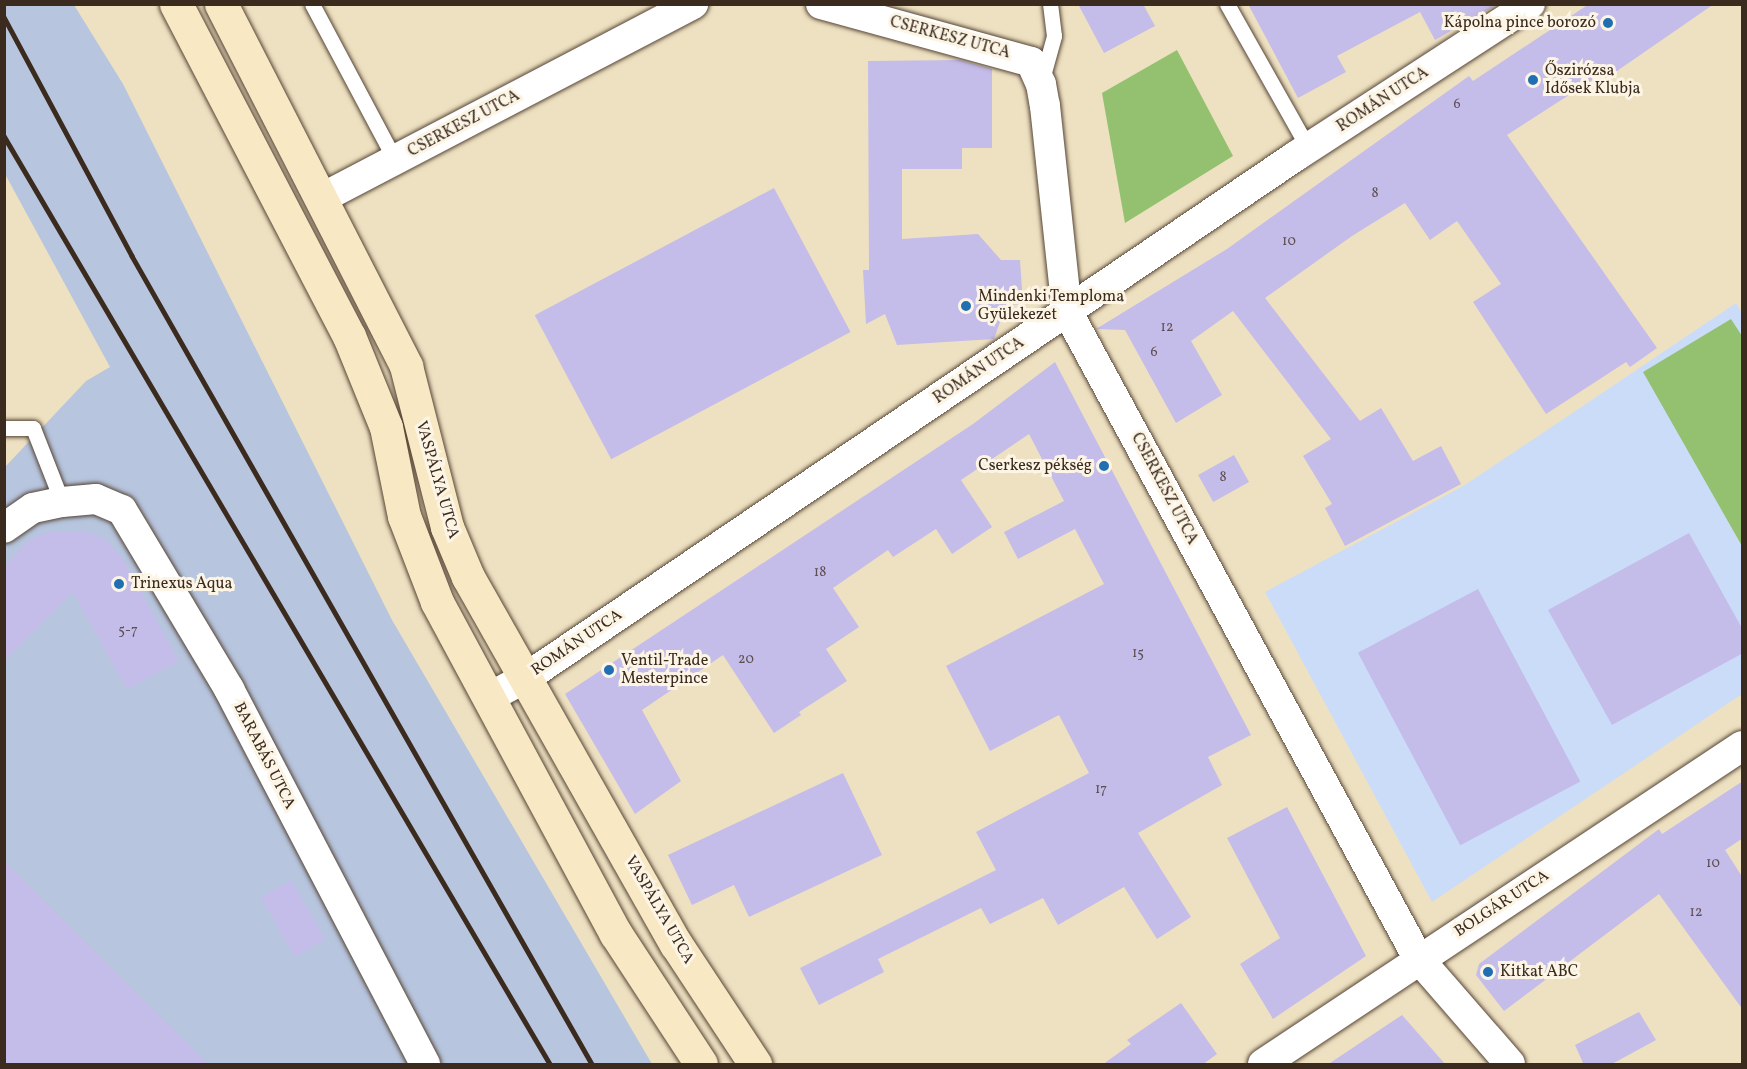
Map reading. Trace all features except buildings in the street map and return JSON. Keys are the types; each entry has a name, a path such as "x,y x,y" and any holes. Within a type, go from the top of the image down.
{"main road":[{"path":"176,4 349,336 386,427 414,546 438,602 616,933 701,1065"},
{"name":"VASPÁLYA UTCA","path":"221,4 406,366 447,527 468,578 676,944 755,1065"},
{"path":"226,101 262,83"}],"street":[{"name":"CSERKESZ UTCA","path":"322,198 693,4"},
{"name":"CSERKESZ UTCA","path":"821,4 896,15 1031,62 1041,84 1067,311 1418,958 1510,1065"},
{"name":"ROMÁN UTCA","path":"489,698 526,677 1308,148 1530,4"},
{"name":"BARABÁS UTCA","path":"4,528 33,508 62,502 96,499 122,510 229,689 425,1065"},
{"name":"BOLGÁR UTCA","path":"1263,1065 1418,958 1743,746"}],"lane":[{"name":"CSERKESZ UTCA","path":"312,4 395,160"},
{"path":"1041,84 1054,36 1050,4"},
{"path":"1227,4 1308,148"},
{"path":"4,428 33,428 62,502"}],"shaded area":[{"path":"5,5 74,5 123,84 392,620 652,1064 5,1064 4,468 86,381 110,367 5,174"},
{"path":"1736,303 1742,313 1742,694 1432,902 1265,592 1465,485"}],"green space":[{"path":"1177,50 1233,156 1125,223 1102,93"},
{"path":"1731,319 1742,336 1742,546 1643,372"}],"railway":[{"path":"4,17 132,256 592,1064"},
{"path":"4,136 550,1064"}],"place":[{"name":"Kápolna pince borozó","path":"1608,23"},
{"name":"Őszirózsa Idősek Klubja","path":"1533,80"},
{"name":"Mindenki Temploma Gyülekezet","path":"966,306"},
{"name":"Cserkesz pékség","path":"1104,466"},
{"name":"Trinexus Aqua","path":"119,584"},
{"name":"Ventil-Trade Mesterpince","path":"609,670"},
{"name":"Kitkat ABC","path":"1488,972"}]}
